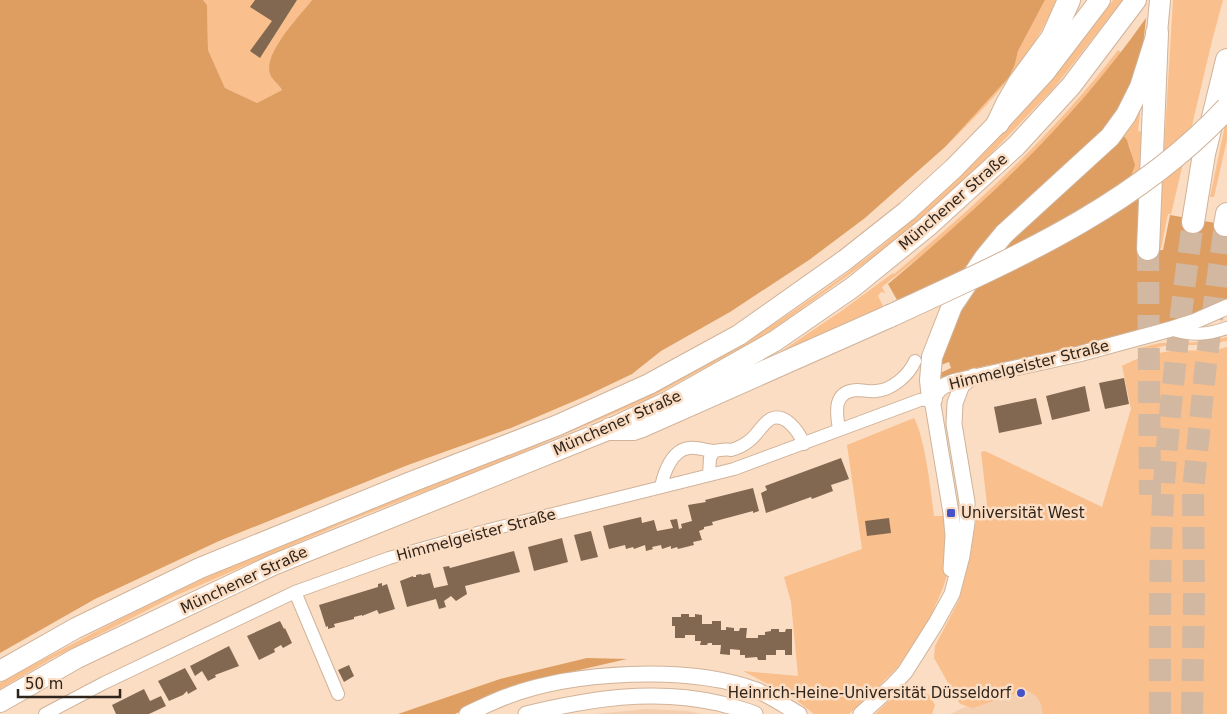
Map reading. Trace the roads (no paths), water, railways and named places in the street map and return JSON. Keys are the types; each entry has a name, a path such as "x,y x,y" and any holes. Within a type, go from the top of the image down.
{"highway":[{"path":"998,123 1019,84 1052,38 1069,0"},
{"name":"Münchener Straße","path":"0,671 76,628 200,568 406,484 558,425 649,384 739,335 845,260 907,211 954,168 1045,72 1100,0"},
{"path":"1148,249 1160,0"},
{"name":"Münchener Straße","path":"0,702 77,658 273,565 610,429 667,402 775,341 853,287 927,227 1016,146 1070,86 1131,7"},
{"path":"932,399 930,380 932,357 952,306 985,257 1004,234 1110,137 1126,115 1140,87 1157,33"},
{"path":"1193,222 1204,154 1227,60"},
{"path":"610,429 633,429 642,426 890,316 1028,252 1084,221 1134,189 1196,140 1227,108"}],"street":[{"path":"1171,330 1227,307"},
{"name":"Himmelgeister Straße","path":"45,714 104,683 295,592 389,558 481,532 734,469 920,400 932,399 945,384 974,376 1079,354 1171,330 1186,334 1207,333 1227,328"},
{"path":"839,429 836,414 841,396 848,391 866,390 874,392 890,387 911,370 915,361"},
{"path":"861,714 905,672 952,594 962,556 968,502 954,416 955,403 962,385 974,376"},
{"path":"932,399 954,416"},
{"path":"932,399 951,513 953,536 951,574 936,623"},
{"path":"661,487 664,474 677,453 690,448 714,451 727,448 732,450 749,442 773,418 781,418 789,422 799,432 804,444"},
{"path":"732,450 734,469"},
{"path":"709,475 710,458 714,451"},
{"path":"295,592 338,694"},
{"path":"467,714 507,696 577,678 664,674 701,677 733,683 757,691 799,714"},
{"path":"526,714 574,703 632,696 665,695 706,700 754,714"}],"tunnel":[{"path":"1160,714 1162,511 1170,417 1193,222"},
{"path":"1192,714 1193,491 1206,363 1225,225"},
{"path":"1148,249 1150,495"}],"place":[{"name":"Universität West","path":"951,513"},
{"name":"Heinrich-Heine-Universität Düsseldorf","path":"1021,693"}]}
